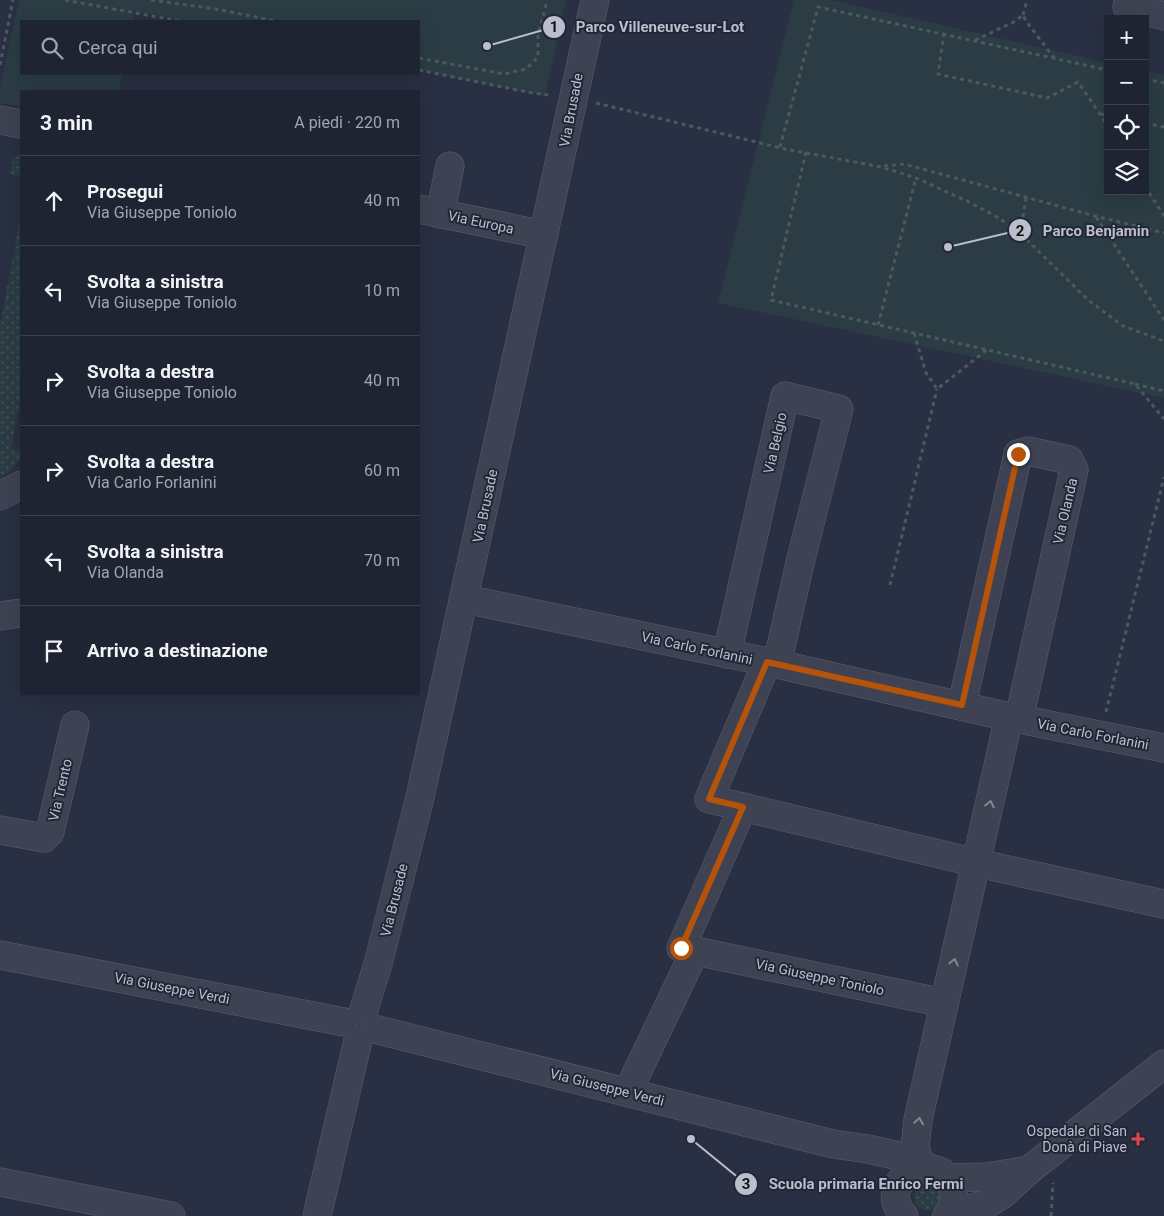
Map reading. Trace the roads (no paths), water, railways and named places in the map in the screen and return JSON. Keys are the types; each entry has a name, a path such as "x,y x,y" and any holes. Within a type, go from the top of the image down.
{"street":[{"name":"Via Brusade","path":"317,1216 360,1025 378,964 420,797 595,0"},
{"path":"1128,0 1127,7 1164,16"},
{"path":"429,212 450,166"},
{"name":"Via Europa","path":"429,212 544,235"},
{"name":"Via Belgio","path":"727,654 785,396 839,408 800,563 772,663"},
{"name":"Via Olanda","path":"962,705 1018,454 1028,451 1069,460 1074,470 1014,718"},
{"path":"0,496 20,486"},
{"name":"Via Carlo Forlanini","path":"465,599 772,663 1014,718 1164,748"},
{"path":"0,616 20,612"},
{"path":"772,663 709,799 977,863 1164,904"},
{"path":"896,1205 903,1178 919,1169 915,1148 918,1120 977,863 1014,718"},
{"name":"Via Trento","path":"0,830 44,838 50,832 75,725"},
{"path":"628,1091 695,951 681,948 743,807"},
{"name":"Via Giuseppe Toniolo","path":"695,951 944,1003"},
{"name":"Via Giuseppe Verdi","path":"0,955 360,1025 628,1091 840,1146 868,1149 899,1156 919,1169 934,1169 949,1181"},
{"path":"947,1216 992,1210 1008,1190 1029,1170 1164,1064"},
{"name":"Via Giuseppe Verdi","path":"840,1146 868,1160 883,1174 896,1205"},
{"path":"949,1181 1029,1170"},
{"path":"949,1181 992,1210"},
{"path":"947,1216 954,1198 949,1181"},
{"path":"0,1182 171,1216"}],"place":[{"name":"Parco Villeneuve-sur-Lot","path":"487,46"},
{"name":"Parco Benjamin","path":"948,247"},
{"name":"Scuola primaria Enrico Fermi","path":"691,1139"},
{"name":"Ospedale di San Donà di Piave","path":"1138,1139"}]}
